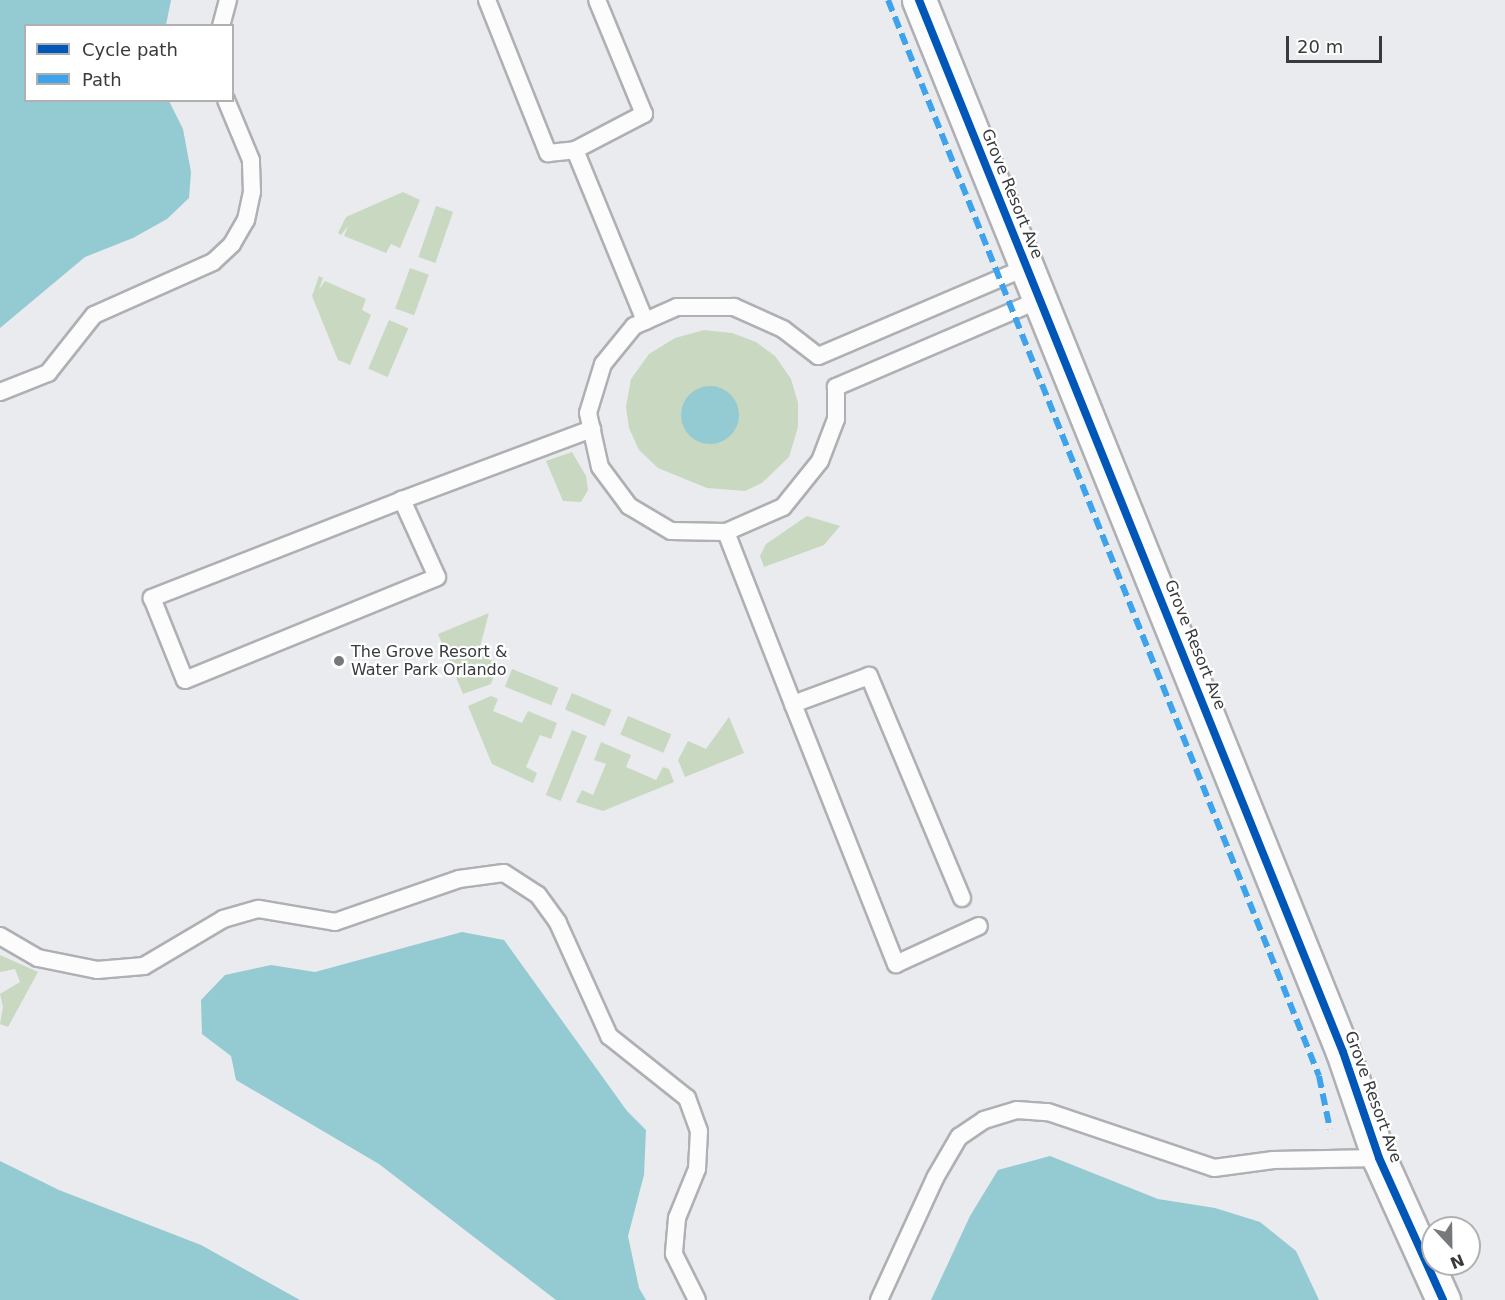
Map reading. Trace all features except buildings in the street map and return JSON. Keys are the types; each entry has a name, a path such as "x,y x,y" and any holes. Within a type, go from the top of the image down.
{"street":[{"name":"Grove Resort Ave","path":"919,0 1344,1052 1379,1158 1443,1300"}],"lane":[{"path":"222,24 228,0"},
{"path":"487,0 548,153 575,150 644,114 597,0"},
{"path":"0,392 48,373 94,315 213,262 232,244 246,220 252,192 251,160 227,102"},
{"path":"575,150 645,321"},
{"path":"1027,267 818,356 783,329 734,308 677,307 634,326 603,364 588,413 600,467 629,506 671,531 726,532 783,507 820,461 836,419 836,387 1041,299"},
{"path":"402,500 437,577 184,680 152,598 402,500 592,429"},
{"path":"726,532 896,963 979,926"},
{"path":"793,704 869,676 962,897"},
{"path":"0,936 38,958 97,970 144,966 223,919 259,909 335,922 459,879 504,873 538,895 558,923 609,1036 687,1098 699,1131 697,1169 677,1218 674,1254 698,1300"},
{"path":"879,1300 935,1178 959,1137 984,1120 1017,1110 1048,1112 1214,1168 1273,1160 1379,1158"}],"green space":[{"path":"403,192 420,200 400,248 391,244 386,253 344,236 348,226 341,235 338,233 346,217"},
{"path":"436,206 453,212 435,263 418,257"},
{"path":"410,268 429,275 414,315 395,308"},
{"path":"319,276 323,278 319,289 325,281 366,299 362,310 371,315 350,365 338,360 312,296"},
{"path":"389,320 408,328 388,377 368,369"},
{"path":"704,330 732,333 756,342 775,356 791,379 798,403 798,427 789,457 762,483 745,491 707,488 658,468 639,450 629,428 626,407 631,379 649,354 675,338"},
{"path":"572,452 586,476 588,490 581,502 563,501 546,461"},
{"path":"807,516 840,526 824,545 764,567 760,556 766,544"},
{"path":"489,613 478,654 498,663 491,684 463,694 438,634"},
{"path":"512,669 558,688 551,705 505,687"},
{"path":"572,693 612,710 605,726 565,710"},
{"path":"491,696 498,699 493,711 522,723 528,711 557,723 551,739 540,735 526,767 537,773 533,783 492,764 468,706"},
{"path":"628,716 671,734 663,753 620,734"},
{"path":"729,717 744,753 685,777 678,760 688,741 706,749"},
{"path":"572,730 587,736 561,801 546,795"},
{"path":"601,742 631,755 626,767 656,780 663,767 669,769 674,782 603,811 576,802 582,790 593,795 606,764 594,760"},
{"path":"0,955 38,972 8,1027 0,1024 3,1007 0,994 20,982 15,969 0,972"}],"water":[{"path":"0,0 171,0 166,24 24,24 24,102 170,102 183,129 191,172 189,198 167,219 133,238 85,257 0,328"},
{"path":"710,386 721,388 734,399 739,415 737,426 726,439 710,444 699,442 686,431 681,415 683,404 694,391"},
{"path":"462,932 504,940 627,1111 646,1130 644,1175 628,1236 639,1288 646,1300 556,1300 379,1164 236,1080 231,1056 202,1034 201,1000 225,975 271,965 315,972"},
{"path":"1050,1156 1158,1199 1215,1208 1260,1222 1296,1251 1319,1300 931,1300 970,1216 998,1170"},
{"path":"0,1161 59,1190 201,1245 300,1300 0,1300"}],"marked path":[{"path":"888,0 1319,1076 1330,1129"}],"cycle path":[{"path":"919,0 1343,1052 1379,1158 1443,1300"}],"place":[{"name":"The Grove Resort & Water Park Orlando","path":"339,661"}]}
